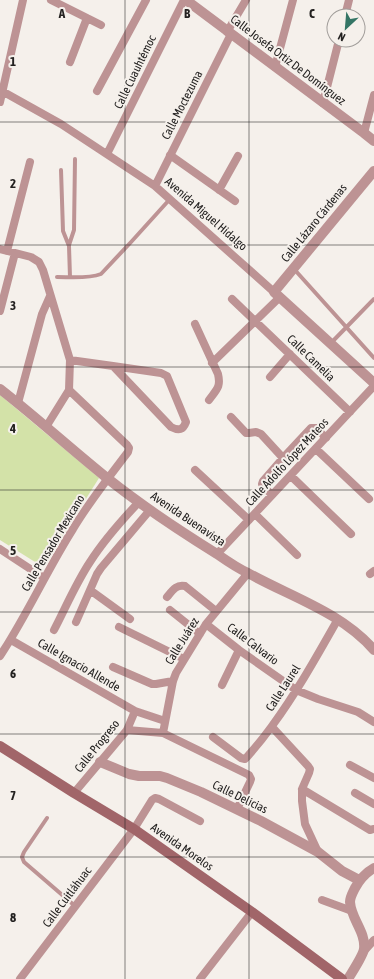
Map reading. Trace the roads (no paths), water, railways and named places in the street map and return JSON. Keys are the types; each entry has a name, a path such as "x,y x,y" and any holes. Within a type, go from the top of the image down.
{"main road":[{"name":"Avenida Morelos","path":"0,746 134,829 252,912 342,979"}],"street":[{"path":"0,102 1,91 23,0"},
{"path":"52,0 101,25"},
{"path":"98,91 146,0"},
{"name":"Calle Josefa Ortiz De Domínguez","path":"185,0 374,141"},
{"name":"Calle Cuauhtémoc","path":"107,154 185,0"},
{"name":"Calle Moctezuma","path":"155,186 246,0"},
{"path":"276,67 293,0"},
{"path":"70,62 87,18"},
{"path":"323,103 337,48"},
{"name":"Avenida Miguel Hidalgo","path":"1,91 61,124 155,186 374,383"},
{"path":"364,133 374,95"},
{"path":"170,155 235,201"},
{"path":"219,190 238,156"},
{"path":"0,311 7,251 30,162"},
{"name":"Calle Lázaro Cárdenas","path":"277,295 294,268 374,171"},
{"path":"7,251 31,257 39,262 43,270 70,360 69,390 46,427"},
{"path":"212,362 255,321 277,295"},
{"path":"18,403 42,314 50,296"},
{"name":"Calle Camelia","path":"232,299 350,412"},
{"path":"195,324 218,374 220,382 210,400"},
{"path":"270,377 290,354"},
{"path":"70,360 113,366 161,373 164,374 167,376 186,422 184,426 176,430 171,427 113,366"},
{"name":"Calle Adolfo López Mateos","path":"217,554 374,386"},
{"name":"Avenida Buenavista","path":"0,389 108,478 150,510 248,573 338,619 355,631 374,650"},
{"name":"Calle Pensador Mexicano","path":"0,656 11,640 73,528 128,452 129,448 127,445 69,390"},
{"path":"231,417 246,433 256,432 261,434 283,458"},
{"path":"272,495 263,486 263,481 311,428 316,428 326,438"},
{"path":"316,449 370,499"},
{"path":"195,470 248,520"},
{"path":"291,476 351,534"},
{"path":"54,630 84,570 112,532 139,502"},
{"path":"76,622 97,574 150,510"},
{"path":"255,514 296,555"},
{"path":"0,550 44,578"},
{"name":"Calle Juárez","path":"163,733 173,681 184,659 206,624 248,573"},
{"path":"167,597 176,586 185,586 216,611"},
{"path":"90,590 130,619"},
{"path":"170,610 200,634"},
{"name":"Calle Laurel","path":"318,852 305,824 302,801 302,789 310,769 272,727 311,666 338,619"},
{"name":"Calle Calvario","path":"206,624 296,690 358,712 374,722"},
{"path":"120,627 184,659"},
{"name":"Calle Ignacio Allende","path":"11,640 135,711 165,721"},
{"path":"222,685 240,650"},
{"path":"113,667 152,684 173,681"},
{"name":"Calle Progreso","path":"74,793 127,730 135,711"},
{"path":"213,737 241,758 245,759 272,727"},
{"path":"127,730 163,733 249,776 251,779 250,782 237,809"},
{"name":"Calle Delicias","path":"100,762 134,775 160,776 201,792 261,821 318,852 342,871 359,880"},
{"path":"350,765 374,778"},
{"path":"302,789 370,830 374,829"},
{"path":"355,793 374,804"},
{"name":"Calle Cuitláhuac","path":"20,979 134,829 152,800 159,798 200,821"},
{"path":"364,951 364,940 352,911 350,899 359,880 374,868"},
{"path":"322,900 352,911"},
{"path":"200,979 252,912"},
{"path":"348,979 364,951 374,940"}],"lane":[{"path":"69,246 74,230 75,159"},
{"path":"61,170 63,230 69,246 70,277"},
{"path":"57,276 96,276 101,274 170,198"},
{"path":"294,268 374,358"},
{"path":"331,343 374,299"},
{"path":"47,818 22,857 24,862 76,906"}]}
